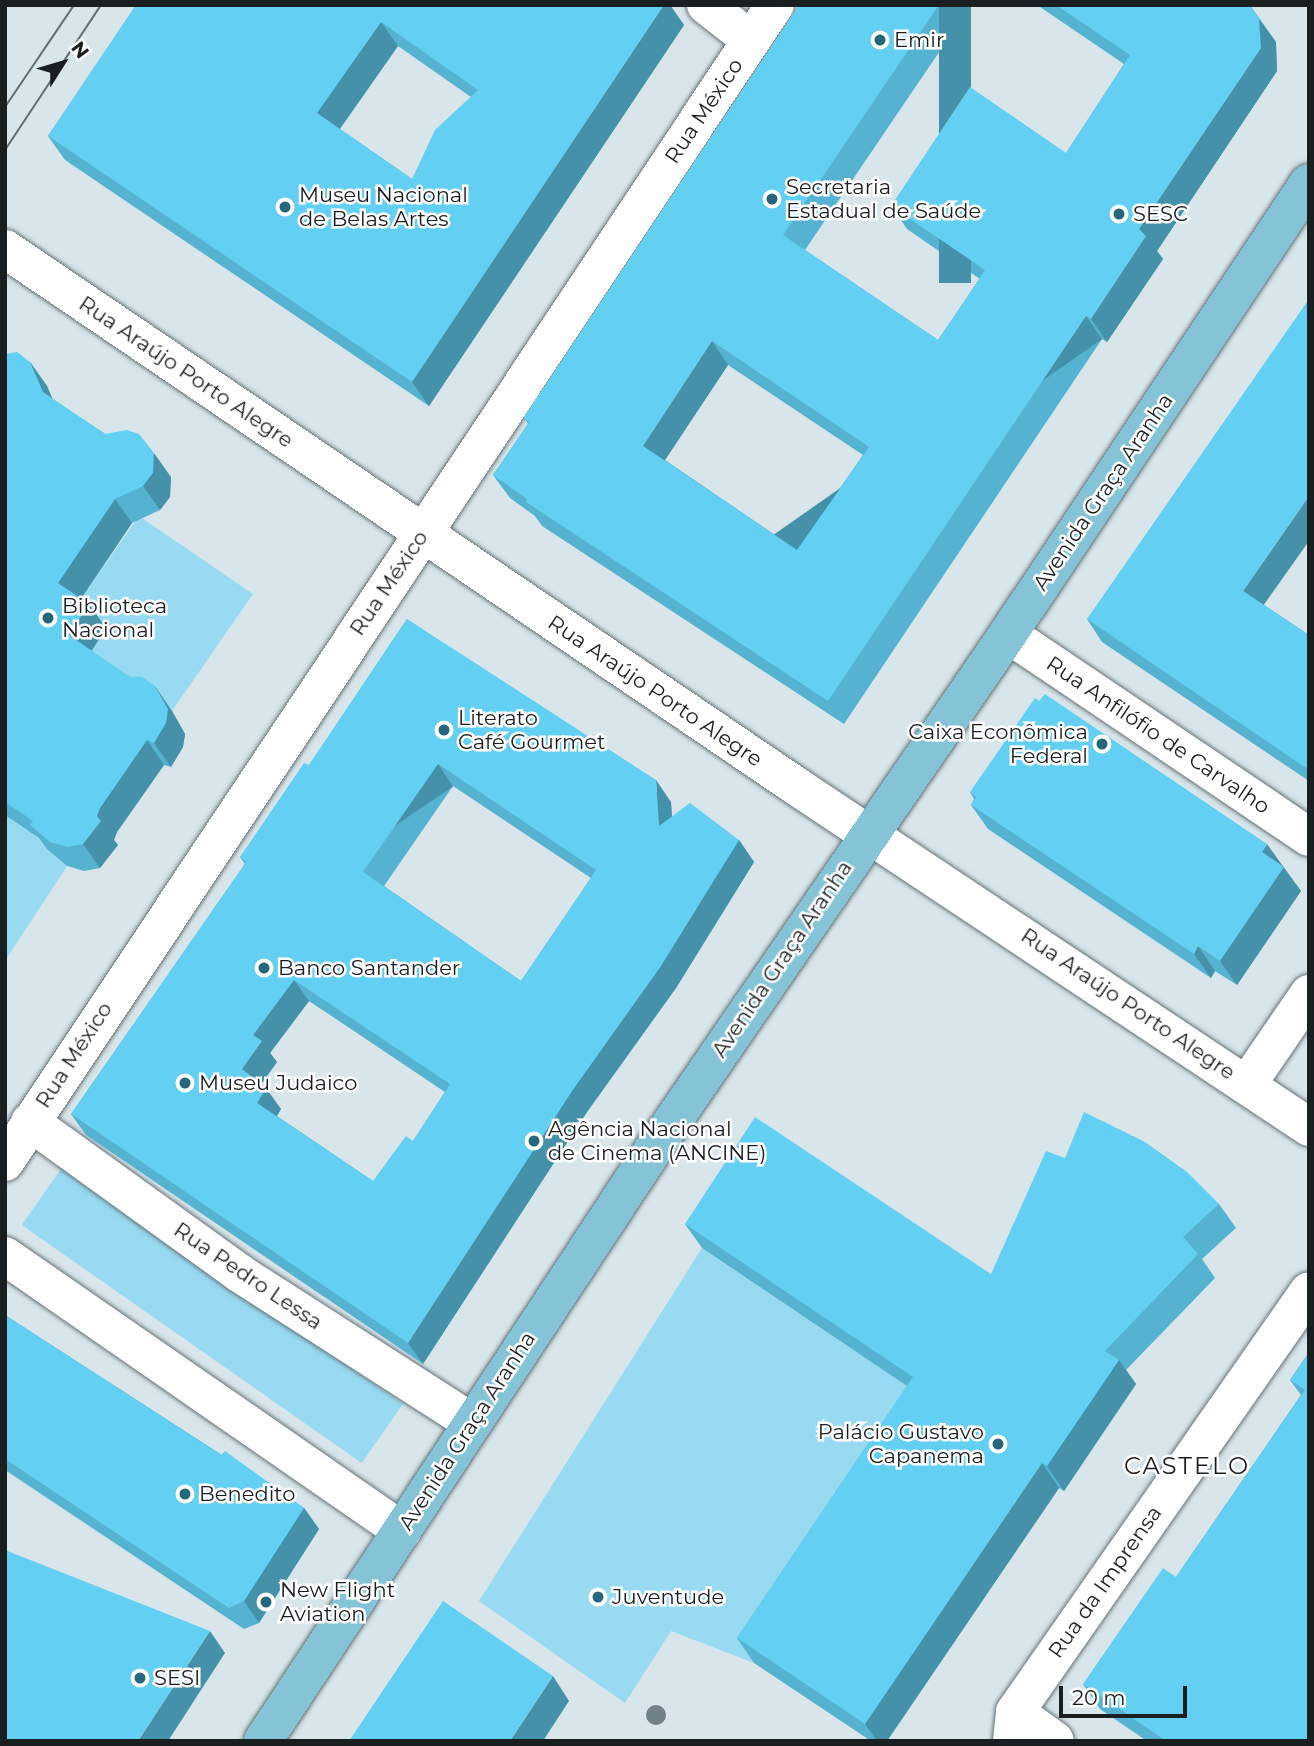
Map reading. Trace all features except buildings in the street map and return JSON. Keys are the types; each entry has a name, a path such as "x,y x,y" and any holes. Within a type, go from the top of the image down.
{"main road":[{"name":"Avenida Graça Aranha","path":"263,1741 471,1422 868,833 1008,634 1309,183"}],"street":[{"path":"706,5 751,40"},
{"name":"Rua México","path":"5,1162 775,5"},
{"name":"Rua Araújo Porto Alegre","path":"5,249 422,534 868,833 1248,1083 1309,1127"},
{"name":"Rua Anfilófio de Carvalho","path":"1008,634 1309,836"},
{"path":"1248,1083 1309,994"},
{"name":"Rua Pedro Lessa","path":"30,1122 239,1273 471,1422"},
{"path":"5,1256 402,1531"},
{"name":"Rua da Imprensa","path":"1014,1726 1309,1291"},
{"path":"1014,1726 1055,1741"}],"shaded area":[{"path":"139,516 253,594 172,711 86,660 75,607"},
{"path":"5,815 50,845 67,866 5,961"},
{"path":"63,1166 403,1404 362,1463 22,1225"},
{"path":"702,1248 930,1401 754,1663 671,1631 625,1703 479,1601"}],"tram line":[{"path":"5,107 74,5"},
{"path":"5,150 101,5"}],"place":[{"name":"Emir","path":"880,40"},
{"name":"Secretaria Estadual de Saúde","path":"772,199"},
{"name":"Museu Nacional de Belas Artes","path":"285,207"},
{"name":"SESC","path":"1119,214"},
{"name":"Biblioteca Nacional","path":"48,618"},
{"name":"Literato Café Gourmet","path":"444,730"},
{"name":"Caixa Econômica Federal","path":"1102,744"},
{"name":"Banco Santander","path":"264,968"},
{"name":"Museu Judaico","path":"185,1083"},
{"name":"Agência Nacional de Cinema (ANCINE)","path":"534,1141"},
{"name":"Palácio Gustavo Capanema","path":"998,1444"},
{"name":"Benedito","path":"185,1494"},
{"name":"Juventude","path":"598,1597"},
{"name":"New Flight Aviation","path":"266,1602"},
{"name":"SESI","path":"140,1678"}],"district":[{"name":"CASTELO","path":"1187,1466"}]}
